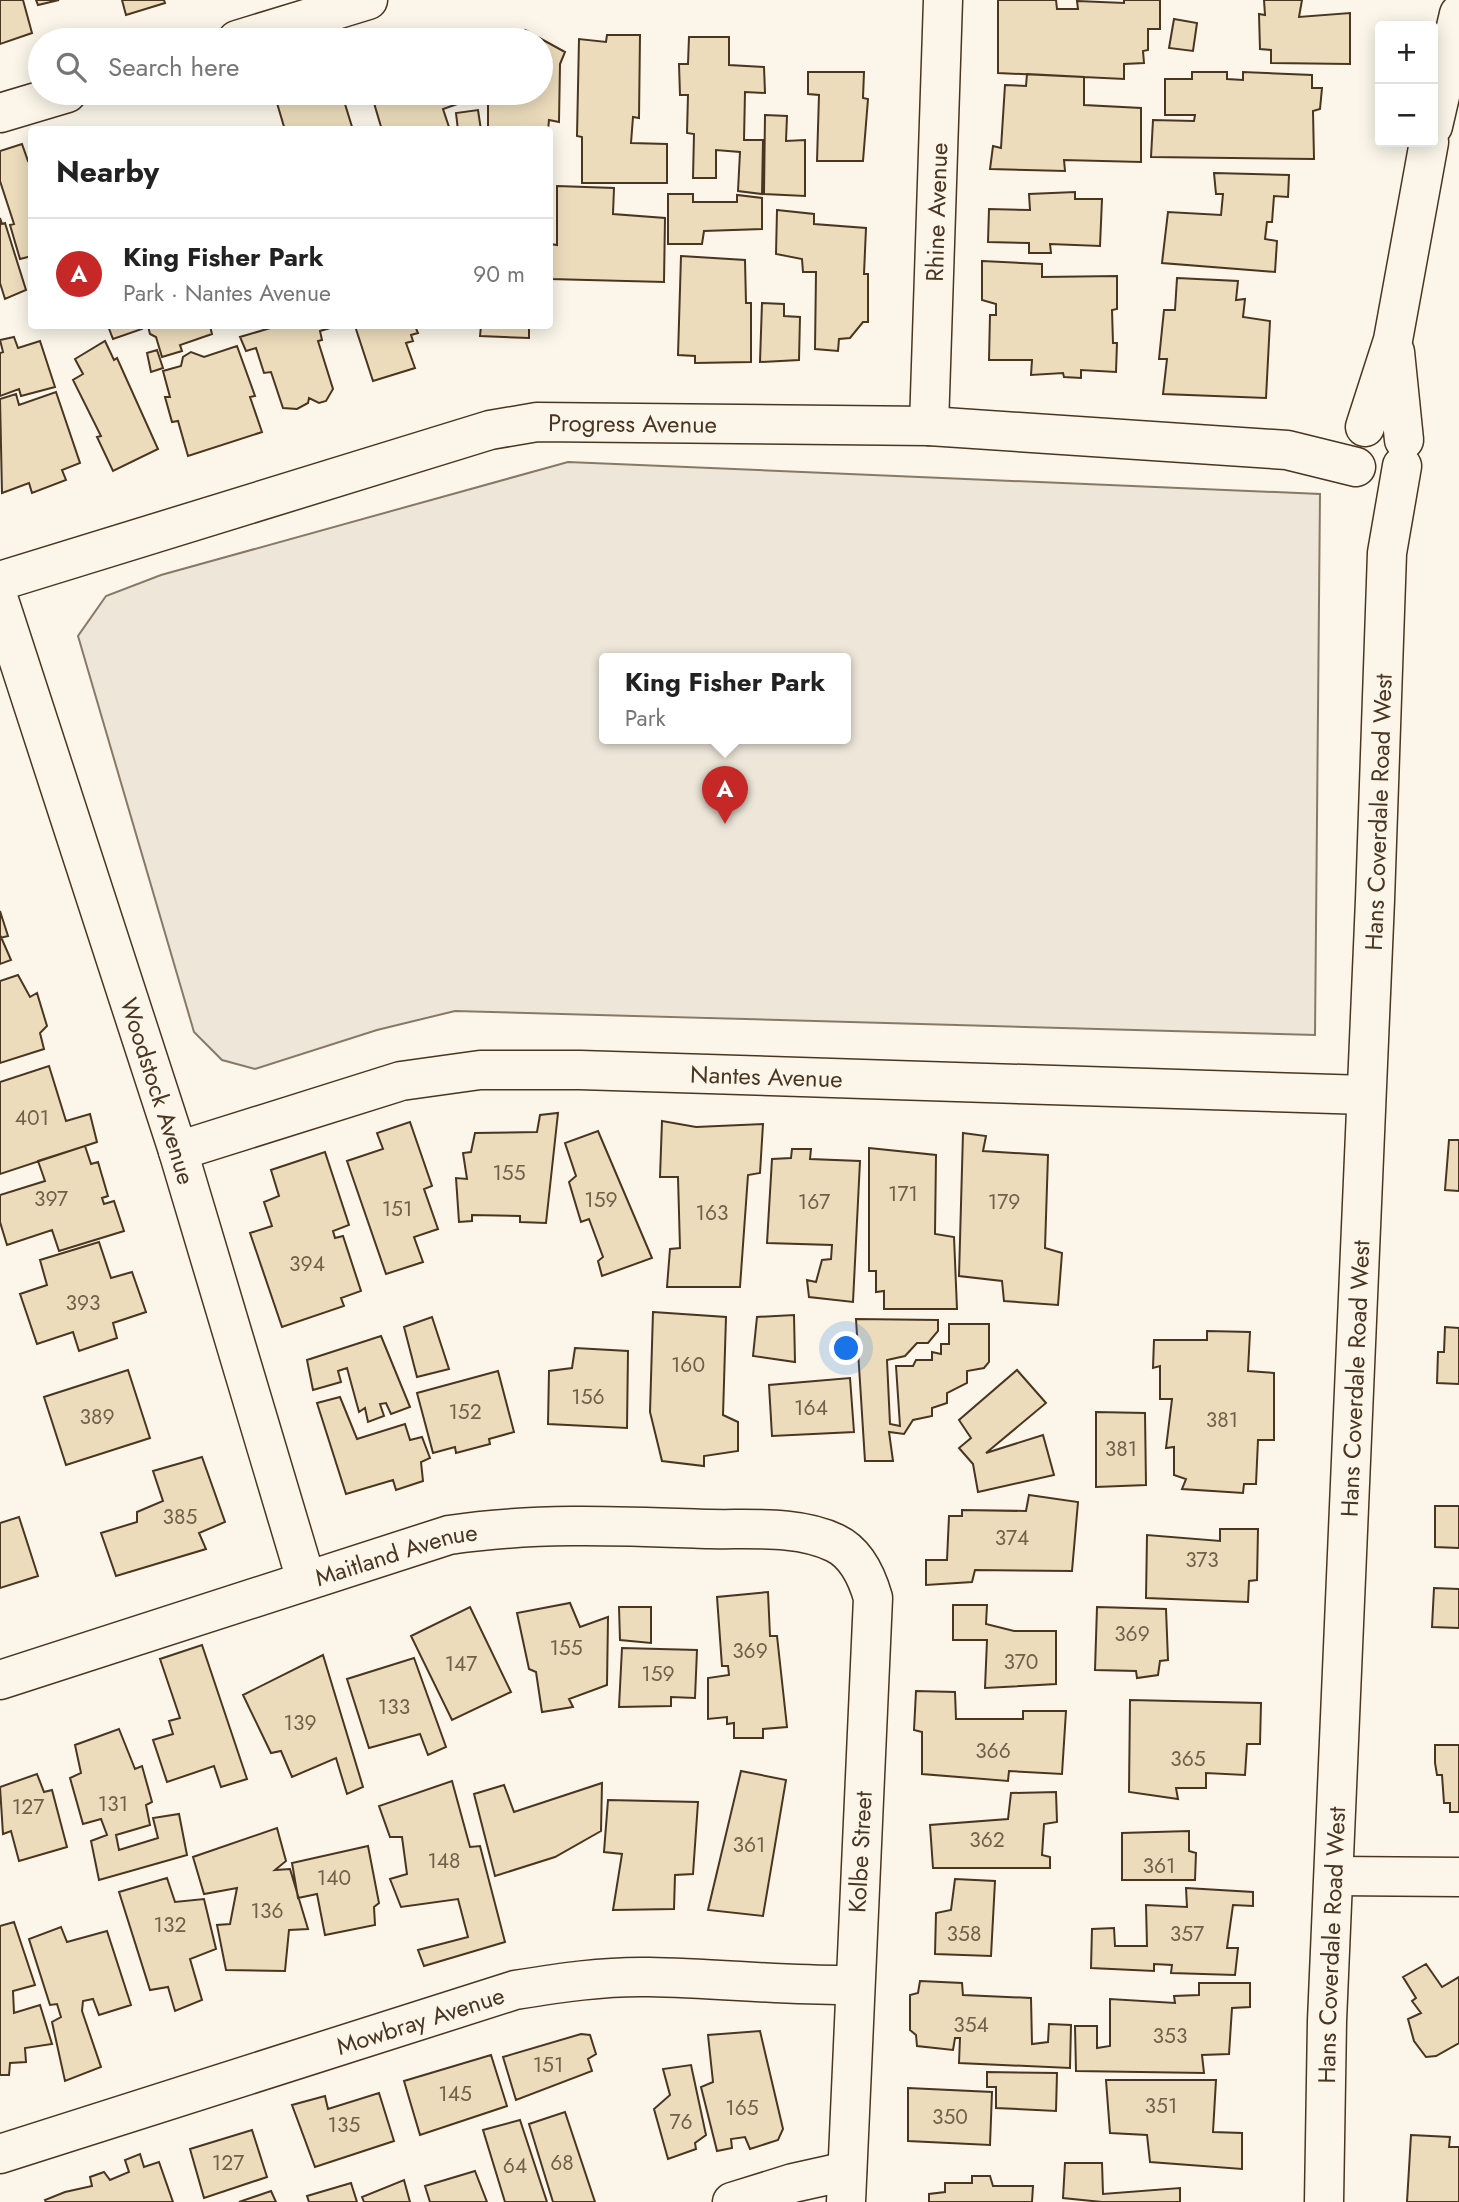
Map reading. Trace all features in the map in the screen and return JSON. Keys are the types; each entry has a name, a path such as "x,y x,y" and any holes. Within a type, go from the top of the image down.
{"street":[{"path":"276,28 368,0"},
{"name":"Rhine Avenue","path":"929,426 943,0"},
{"path":"1438,104 1459,14"},
{"path":"0,113 28,105"},
{"name":"Hans Coverdale Road West","path":"1387,553 1361,450 1393,340 1428,147"},
{"name":"Hans Coverdale Road West","path":"1324,2202 1334,1876 1387,553 1403,453 1393,340"},
{"name":"Progress Avenue","path":"0,581 464,438 537,422 929,426 1287,450 1361,450"},
{"path":"1374,424 1392,426 1403,453 1388,477 1371,477 1361,450 1374,424"},
{"name":"Woodstock Avenue","path":"0,603 178,1152 306,1580"},
{"name":"Nantes Avenue","path":"178,1152 401,1081 480,1070 593,1070 1366,1095"},
{"name":"Maitland Avenue","path":"0,1680 449,1535 502,1527 646,1527 809,1534"},
{"name":"Kolbe Street","path":"809,1534 836,1543 854,1559 866,1576 873,1598 847,2187"},
{"path":"1334,1876 1459,1877"},
{"name":"Mowbray Avenue","path":"0,2154 515,1990 569,1981 648,1977 794,1986 854,1985"},
{"path":"732,2202 793,2183 847,2187"}],"shaded area":[{"path":"568,462 1320,494 1315,1035 455,1011 377,1030 255,1069 222,1060 194,1032 78,636 106,596 161,575"}],"building":[{"path":"0,0 23,0 31,28 28,28 28,34 0,44"},
{"path":"36,0 59,0 38,5"},
{"path":"122,0 164,0 165,3 126,15"},
{"path":"998,0 1056,0 1057,9 1078,9 1077,1 1124,3 1124,0 1160,0 1160,29 1148,29 1148,50 1143,51 1144,63 1124,64 1124,79 998,73"},
{"path":"1264,0 1302,0 1299,17 1350,13 1350,64 1271,63 1271,50 1260,49 1259,14 1265,15"},
{"path":"1174,19 1197,23 1193,51 1169,48"},
{"path":"607,35 640,35 639,118 633,117 631,143 667,144 667,183 582,183 582,137 577,136 579,39 606,42"},
{"path":"689,37 729,37 729,65 764,67 765,93 745,92 744,140 763,140 762,194 738,191 740,152 716,150 716,178 693,178 694,134 687,133 688,95 680,95 679,64 688,64"},
{"path":"553,45 565,52 560,64 559,122 549,120 548,126 488,126 488,105 553,105"},
{"path":"808,72 864,72 863,98 868,99 863,161 817,161 819,95 808,94"},
{"path":"1192,72 1227,72 1227,79 1243,80 1243,72 1312,75 1312,88 1322,88 1320,109 1313,111 1314,159 1151,157 1153,120 1194,121 1195,115 1165,115 1165,79 1192,79"},
{"path":"1027,74 1084,77 1084,105 1141,108 1141,162 1064,160 1065,171 990,169 993,146 1001,148 1005,85 1026,86"},
{"path":"278,105 345,105 352,126 284,126"},
{"path":"375,105 454,105 443,109 449,126 381,126"},
{"path":"478,110 480,126 458,126 456,113"},
{"path":"765,115 787,116 786,141 805,140 805,196 764,194"},
{"path":"22,144 28,161 28,257 20,259 10,225 14,224 0,181 0,151"},
{"path":"1214,173 1289,175 1288,197 1274,196 1272,222 1267,222 1265,239 1277,241 1275,272 1162,263 1168,212 1221,215 1223,194 1216,194"},
{"path":"557,186 614,188 613,214 665,218 664,282 553,279 553,244 557,245"},
{"path":"1075,192 1075,199 1102,199 1100,246 1050,244 1051,253 1029,253 1029,243 988,242 989,209 1030,210 1029,194"},
{"path":"668,194 693,194 693,202 737,202 737,195 762,198 762,229 704,231 702,244 668,244"},
{"path":"777,210 814,214 814,224 866,228 864,274 868,274 868,322 863,322 850,338 839,339 838,351 815,349 816,272 803,272 802,259 776,254"},
{"path":"0,218 2,224 5,223 26,290 5,299 0,283"},
{"path":"681,256 745,260 746,303 751,303 751,362 695,363 695,356 678,355"},
{"path":"982,261 1042,264 1042,277 1117,276 1117,309 1112,310 1113,343 1117,343 1116,372 1081,370 1081,378 1064,377 1063,373 1031,375 1032,360 989,360 990,315 996,315 996,304 982,300"},
{"path":"1177,278 1238,281 1236,300 1245,299 1243,317 1270,321 1266,398 1163,394 1167,359 1159,359 1164,310 1175,310"},
{"path":"762,303 784,304 784,316 800,317 799,360 760,362"},
{"path":"109,329 142,329 113,339"},
{"path":"149,329 211,329 212,334 180,345 182,351 162,357 156,337 150,334"},
{"path":"267,329 327,329 320,331 322,340 318,341 333,389 326,401 319,403 309,398 308,403 297,409 283,408 271,372 264,373 256,348 246,351 240,337"},
{"path":"356,329 416,329 418,333 411,335 413,341 406,343 415,368 373,381"},
{"path":"481,329 529,329 529,338 480,336"},
{"path":"14,337 18,348 40,341 55,387 21,396 19,389 0,396 0,353 3,352 0,340"},
{"path":"105,341 114,360 117,358 158,449 113,471 97,437 101,436 73,380 83,374 75,359"},
{"path":"237,346 255,396 250,397 262,432 188,456 178,421 172,422 165,397 170,397 163,371 181,366 183,357 191,352 204,357"},
{"path":"157,350 163,368 151,372 147,353"},
{"path":"56,392 80,463 62,470 66,480 32,493 29,483 2,493 0,399 16,394 19,405"},
{"path":"0,911 8,936 0,938"},
{"path":"0,938 11,960 0,964"},
{"path":"18,975 30,997 37,993 47,1026 40,1033 44,1049 0,1063 0,981"},
{"path":"49,1066 66,1121 90,1114 97,1142 0,1174 0,1082"},
{"path":"558,1113 546,1223 520,1222 520,1216 472,1215 472,1221 459,1222 456,1178 467,1179 463,1153 471,1152 475,1133 537,1132 540,1115"},
{"path":"662,1121 696,1127 763,1124 760,1173 748,1175 740,1287 667,1287 670,1249 680,1248 678,1177 660,1177"},
{"path":"410,1122 432,1186 424,1189 438,1229 414,1237 423,1262 386,1274 347,1161 383,1149 377,1133"},
{"path":"598,1131 652,1258 602,1276 598,1261 603,1257 589,1219 581,1222 569,1182 576,1176 565,1143"},
{"path":"963,1133 986,1136 983,1151 1048,1155 1045,1248 1062,1253 1058,1305 1004,1301 1002,1281 959,1276"},
{"path":"1449,1140 1459,1140 1459,1191 1445,1190"},
{"path":"85,1146 91,1164 98,1162 108,1196 102,1198 104,1204 114,1201 124,1231 59,1251 52,1230 7,1245 0,1222 0,1195 45,1181 38,1161"},
{"path":"869,1148 936,1155 935,1234 954,1237 957,1309 884,1309 884,1291 876,1292 876,1271 869,1271"},
{"path":"792,1149 811,1149 810,1159 860,1161 853,1302 809,1297 807,1280 816,1282 822,1260 831,1259 832,1245 767,1243 772,1159 791,1158"},
{"path":"325,1152 349,1225 333,1231 335,1238 343,1236 361,1291 341,1298 344,1306 282,1327 250,1233 272,1226 264,1202 279,1196 271,1170"},
{"path":"99,1242 111,1278 132,1272 146,1312 113,1323 117,1338 79,1351 73,1332 37,1344 20,1294 47,1285 40,1260"},
{"path":"653,1312 726,1317 723,1415 738,1422 738,1451 704,1456 704,1466 662,1461 650,1412"},
{"path":"794,1315 795,1362 753,1356 757,1317"},
{"path":"432,1317 449,1369 417,1377 404,1327"},
{"path":"856,1319 938,1320 938,1331 928,1343 917,1343 905,1356 887,1360 890,1424 900,1426 896,1366 913,1366 916,1360 932,1360 932,1352 941,1354 941,1344 949,1344 949,1324 989,1324 989,1362 984,1368 967,1371 967,1383 947,1393 947,1403 932,1408 932,1416 913,1420 904,1434 889,1432 893,1461 865,1461"},
{"path":"1445,1327 1459,1328 1459,1384 1437,1383 1438,1352 1444,1352"},
{"path":"1207,1331 1250,1332 1248,1371 1274,1373 1274,1440 1258,1440 1256,1484 1244,1484 1243,1493 1182,1489 1186,1479 1174,1475 1174,1447 1166,1448 1172,1399 1160,1399 1160,1366 1153,1368 1154,1340 1207,1340"},
{"path":"381,1336 410,1407 391,1414 386,1403 380,1404 384,1416 368,1422 365,1408 359,1412 347,1368 338,1371 341,1382 313,1390 307,1360"},
{"path":"575,1348 628,1351 627,1428 548,1424 549,1371 572,1368"},
{"path":"128,1370 150,1438 66,1465 44,1397"},
{"path":"1017,1370 1046,1403 986,1453 1043,1435 1054,1475 978,1492 973,1464 959,1448 971,1438 959,1420"},
{"path":"498,1371 514,1432 489,1439 490,1444 456,1453 455,1447 433,1453 417,1393"},
{"path":"850,1378 854,1432 772,1436 769,1385"},
{"path":"340,1397 357,1439 405,1424 410,1440 422,1437 430,1458 421,1462 423,1481 396,1490 393,1480 346,1494 317,1403"},
{"path":"1096,1412 1145,1413 1146,1485 1096,1487"},
{"path":"202,1457 225,1522 199,1533 206,1549 116,1576 101,1533 137,1522 137,1512 163,1501 153,1471"},
{"path":"1029,1495 1078,1502 1072,1571 975,1570 972,1582 926,1585 926,1560 947,1560 949,1516 962,1516 962,1510 1026,1511"},
{"path":"1435,1506 1459,1506 1459,1548 1435,1547"},
{"path":"19,1517 38,1576 0,1588 0,1523"},
{"path":"1220,1529 1258,1529 1257,1580 1249,1581 1248,1602 1146,1598 1147,1535 1220,1541"},
{"path":"1434,1588 1459,1589 1459,1628 1432,1627"},
{"path":"768,1592 770,1636 777,1636 787,1727 763,1729 763,1738 734,1738 734,1723 727,1724 727,1717 708,1719 708,1678 729,1675 728,1666 722,1666 717,1597"},
{"path":"570,1603 580,1627 608,1617 607,1685 569,1699 573,1707 542,1712 536,1672 529,1669 517,1613"},
{"path":"953,1605 987,1605 986,1624 1014,1631 1056,1631 1056,1684 985,1688 987,1640 953,1640"},
{"path":"470,1607 511,1692 452,1720 411,1636"},
{"path":"619,1607 651,1607 651,1643 620,1640"},
{"path":"1097,1607 1166,1609 1168,1660 1160,1661 1158,1675 1137,1678 1136,1671 1095,1670"},
{"path":"202,1645 247,1779 221,1787 214,1766 167,1782 153,1740 173,1734 169,1721 180,1718 160,1659"},
{"path":"622,1648 697,1650 695,1698 671,1697 671,1706 619,1707"},
{"path":"323,1655 363,1787 347,1794 336,1758 292,1777 281,1751 271,1753 243,1695"},
{"path":"414,1658 446,1747 428,1755 420,1734 369,1748 347,1679"},
{"path":"916,1691 955,1692 956,1719 1023,1719 1023,1711 1066,1711 1062,1774 1009,1771 1008,1781 922,1774 922,1732 914,1730"},
{"path":"1130,1700 1261,1703 1260,1744 1247,1744 1245,1775 1206,1773 1206,1788 1176,1788 1178,1799 1129,1792"},
{"path":"119,1729 135,1769 142,1766 152,1802 146,1805 150,1825 116,1835 119,1850 158,1838 153,1818 179,1814 187,1855 99,1880 91,1841 107,1835 101,1819 83,1824 70,1778 81,1773 75,1745"},
{"path":"1435,1745 1459,1745 1459,1812 1450,1812 1450,1803 1444,1803 1442,1775 1437,1775 1435,1763"},
{"path":"741,1771 786,1780 763,1916 708,1910"},
{"path":"37,1774 44,1792 52,1790 67,1847 19,1861 11,1831 3,1834 0,1787"},
{"path":"452,1781 470,1847 480,1846 505,1942 424,1966 418,1950 468,1937 458,1899 401,1907 390,1879 407,1874 402,1837 390,1837 379,1806"},
{"path":"602,1783 601,1831 555,1857 495,1876 474,1794 504,1785 514,1812"},
{"path":"1056,1792 1057,1822 1044,1824 1042,1855 1050,1857 1050,1868 933,1868 930,1825 1008,1819 1011,1793"},
{"path":"608,1800 698,1802 693,1874 675,1875 674,1909 613,1910 622,1854 604,1852"},
{"path":"277,1828 286,1861 275,1870 290,1869 308,1929 289,1930 285,1971 226,1970 217,1925 230,1924 237,1888 204,1894 193,1857"},
{"path":"1189,1831 1189,1851 1196,1853 1195,1880 1122,1880 1122,1833"},
{"path":"368,1846 379,1903 374,1907 375,1925 325,1935 317,1894 298,1898 292,1863"},
{"path":"167,1878 175,1902 204,1899 216,1949 190,1959 202,2000 175,2011 168,1987 150,1990 119,1892"},
{"path":"955,1879 995,1881 991,1956 935,1954 936,1913 951,1910"},
{"path":"1186,1888 1253,1892 1253,1906 1233,1905 1227,1948 1238,1948 1235,1975 1171,1973 1172,1965 1154,1964 1154,1971 1091,1968 1092,1929 1114,1928 1115,1946 1147,1946 1146,1905 1187,1907"},
{"path":"14,1922 35,1985 13,1991 14,2013 40,2005 52,2044 25,2048 26,2062 10,2063 9,2075 0,2075 0,1926"},
{"path":"61,1927 67,1942 107,1931 131,2005 99,2015 93,1999 83,2001 82,2011 101,2067 65,2081 52,2022 61,2017 57,2004 50,2005 29,1939"},
{"path":"1426,1964 1442,1987 1459,1977 1459,2043 1436,2056 1426,2057 1414,2041 1408,2019 1421,2013 1412,2001 1416,1998 1403,1977"},
{"path":"920,1981 962,1983 963,1995 1031,1998 1032,2044 1048,2042 1049,2024 1071,2025 1070,2068 959,2063 960,2038 955,2038 953,2050 917,2046 916,2035 910,2030 910,1995 918,1993"},
{"path":"1199,1983 1250,1983 1250,2007 1232,2008 1229,2054 1202,2055 1204,2073 1076,2071 1075,2026 1097,2026 1097,2048 1110,2046 1110,1999 1175,2003 1174,1996 1199,1995"},
{"path":"760,2031 783,2129 778,2140 750,2149 745,2137 731,2139 732,2148 717,2151 701,2087 713,2082 708,2035"},
{"path":"581,2034 590,2035 596,2054 588,2059 592,2071 516,2100 503,2057"},
{"path":"491,2055 507,2106 420,2135 404,2081"},
{"path":"691,2065 706,2135 695,2143 696,2149 668,2159 654,2109 670,2095 663,2069"},
{"path":"987,2072 1057,2073 1056,2111 996,2108 996,2087 987,2087"},
{"path":"1106,2080 1216,2080 1213,2132 1242,2133 1242,2169 1150,2162 1147,2135 1110,2133"},
{"path":"908,2088 992,2092 990,2145 908,2141"},
{"path":"379,2093 394,2141 315,2167 292,2105 325,2096 328,2109"},
{"path":"565,2112 595,2202 553,2202 529,2124"},
{"path":"520,2120 547,2202 505,2202 483,2130"},
{"path":"252,2130 267,2177 204,2198 190,2149"},
{"path":"1411,2135 1450,2137 1449,2147 1459,2147 1459,2202 1407,2202"},
{"path":"140,2154 144,2167 159,2162 173,2202 45,2200 92,2186 90,2177 104,2172 110,2180 129,2172 125,2160"},
{"path":"1065,2163 1102,2163 1103,2194 1180,2188 1180,2202 1102,2202 1063,2198"},
{"path":"475,2171 487,2202 430,2202 425,2186"},
{"path":"972,2176 990,2176 993,2186 1033,2186 1032,2202 929,2202 929,2194 945,2192 945,2183 972,2183"},
{"path":"404,2180 410,2202 364,2202 362,2197"},
{"path":"351,2183 357,2202 309,2202 307,2196"},
{"path":"271,2191 276,2202 239,2202"}],"place":[{"name":"King Fisher Park","path":"725,824"}]}
